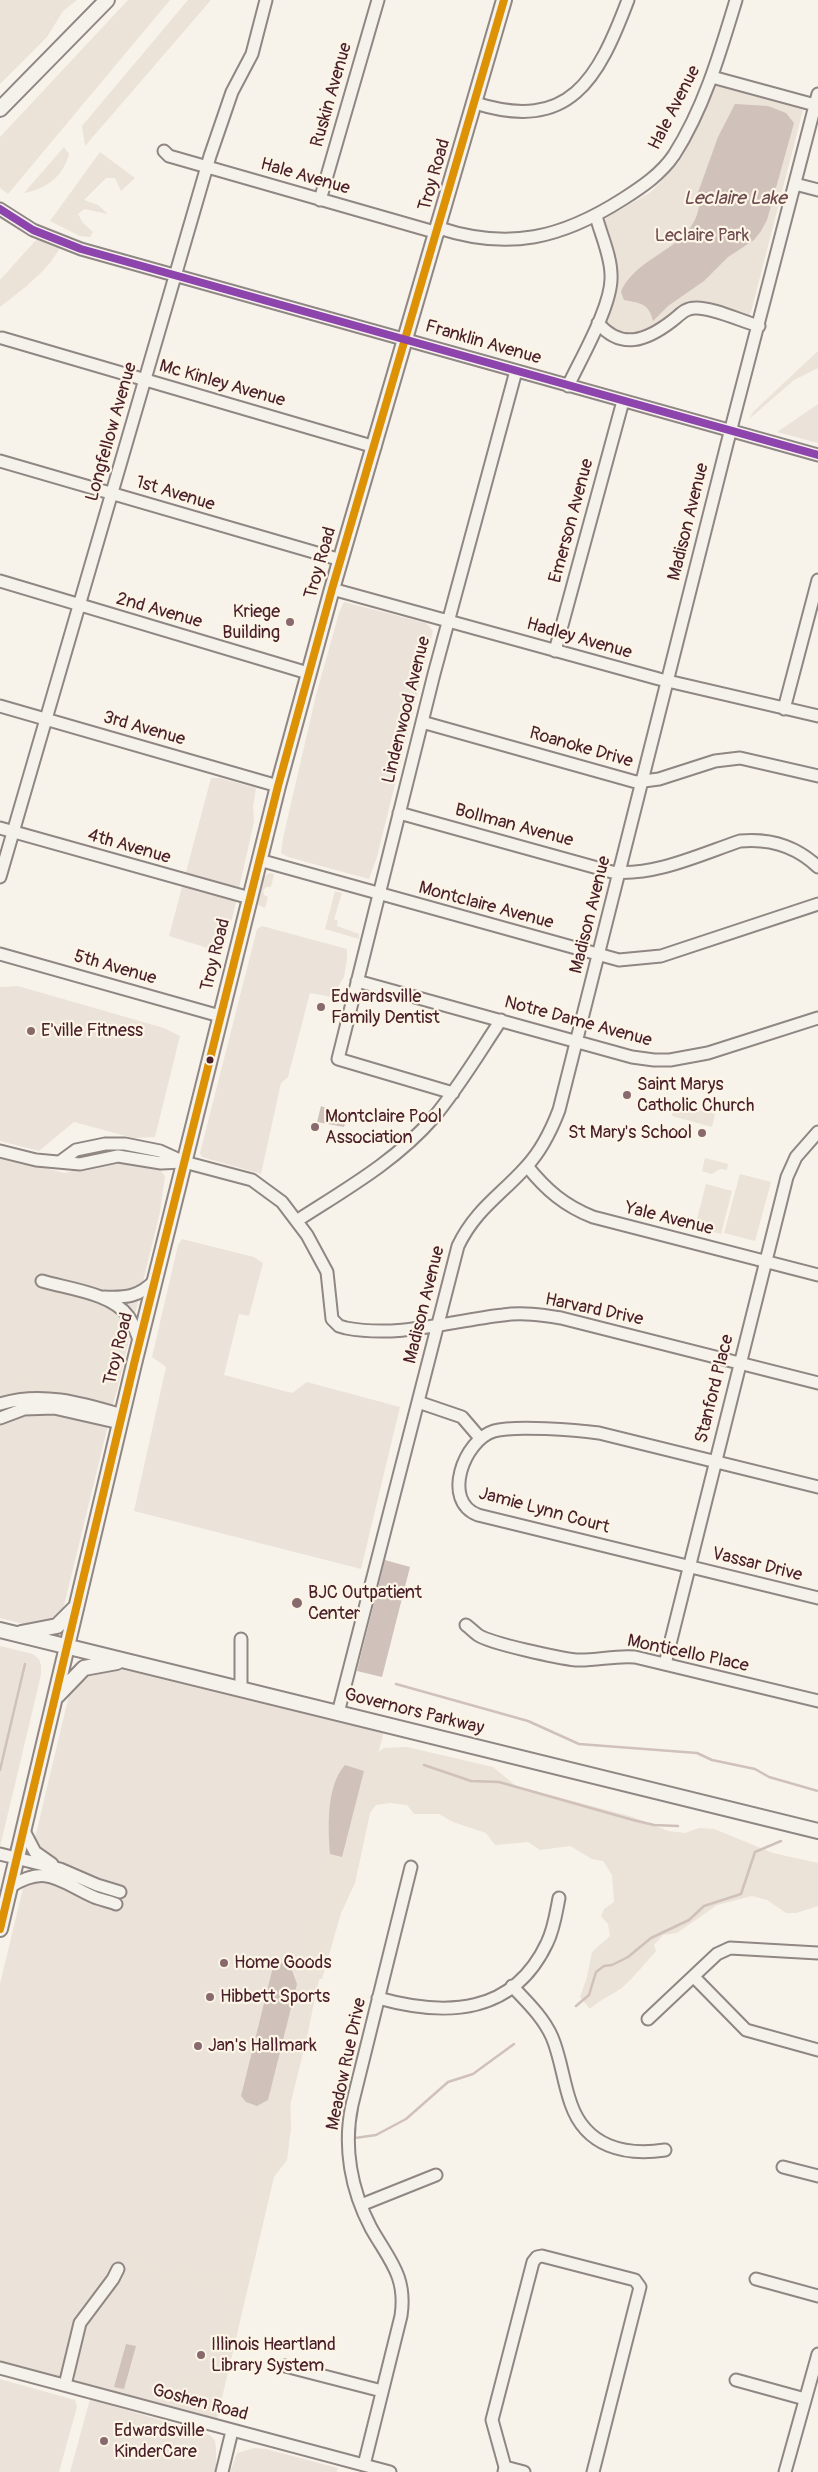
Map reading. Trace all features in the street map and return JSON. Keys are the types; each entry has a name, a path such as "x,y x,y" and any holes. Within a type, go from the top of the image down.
{"main road":[{"path":"0,108 107,0"},
{"name":"Troy Road","path":"0,1929 121,1419 278,786 308,673 504,0"},
{"path":"14,1634 57,1626 70,1615 76,1606"},
{"name":"Governors Parkway","path":"0,1630 818,1831"},
{"path":"54,1699 84,1668 128,1662"}],"street":[{"name":"Longfellow Avenue","path":"0,877 207,167 232,92 254,46 266,0"},
{"name":"Ruskin Avenue","path":"320,200 378,0"},
{"path":"475,103 497,110 523,112 546,109 569,99 596,70 628,0"},
{"name":"Hale Avenue","path":"164,151 169,156 320,200 438,230 485,239 525,239 555,233 596,216 629,196 663,168 681,143 712,77 736,0"},
{"path":"712,77 763,93 817,100"},
{"name":"Madison Avenue","path":"338,1713 438,1326 453,1258 464,1231 484,1206 528,1166 556,1118 817,100"},
{"path":"795,184 818,190"},
{"name":"Franklin Avenue","path":"0,209 33,230 61,243 818,455"},
{"path":"568,386 609,296 612,275 596,216"},
{"path":"598,323 612,336 628,341 648,335 682,312 694,308 758,326"},
{"name":"Mc Kinley Avenue","path":"2,338 375,447"},
{"name":"Lindenwood Avenue","path":"453,1092 338,1059 448,620 516,371"},
{"name":"Emerson Avenue","path":"555,651 623,401"},
{"name":"1st Avenue","path":"0,461 341,560"},
{"path":"784,708 818,580"},
{"name":"2nd Avenue","path":"0,581 308,673"},
{"name":"Hadley Avenue","path":"332,590 668,681 818,716"},
{"name":"3rd Avenue","path":"0,706 278,786"},
{"name":"Roanoke Drive","path":"422,722 632,781 669,776 714,761 740,758 818,776"},
{"name":"Bollman Avenue","path":"399,813 620,872 649,870 740,841 752,840 786,846 803,855 818,867"},
{"name":"4th Avenue","path":"0,828 250,898"},
{"name":"Montclaire Avenue","path":"259,860 619,960 661,956 818,904"},
{"name":"5th Avenue","path":"0,954 220,1016"},
{"name":"Notre Dame Avenue","path":"357,981 632,1057 670,1060 717,1050 818,1018"},
{"path":"298,1220 354,1186 394,1156 433,1117 453,1092 501,1020"},
{"name":"Stanford Place","path":"665,1664 739,1363 791,1167 805,1145 818,1132"},
{"name":"Harvard Drive","path":"0,1152 36,1160 80,1164 118,1156 161,1163 184,1162 252,1180 282,1202 298,1220 327,1272 331,1296 330,1314 335,1323 346,1328 377,1332 403,1331 504,1314 542,1315 561,1318 818,1383"},
{"name":"Yale Avenue","path":"528,1166 552,1194 564,1203 593,1218 818,1275"},
{"path":"42,1281 99,1297 123,1298 136,1295 155,1280"},
{"path":"99,1297 125,1312 130,1318 140,1342"},
{"path":"0,1404 20,1398 48,1398 121,1419"},
{"path":"418,1402 462,1417 480,1438 489,1433 505,1429 578,1430 599,1433 818,1487"},
{"path":"0,1418 24,1409 54,1408 121,1419"},
{"name":"Jamie Lynn Court","path":"480,1438 470,1450 459,1485 460,1499 472,1513 688,1566"},
{"name":"Vassar Drive","path":"688,1566 818,1598"},
{"name":"Monticello Place","path":"466,1625 478,1635 490,1640 576,1660 620,1656 665,1664 818,1701"},
{"path":"241,1639 242,1689"},
{"path":"24,1831 36,1852 60,1869"},
{"path":"0,1854 60,1869 97,1885 120,1892"},
{"name":"Meadow Rue Drive","path":"364,2465 401,2316 403,2290 399,2273 371,2227 361,2205 351,2172 348,2129 411,1867"},
{"path":"10,1887 27,1876 45,1876 57,1878 95,1897 116,1904"},
{"path":"378,1998 423,2008 455,2009 481,2003 512,1986 531,1968 544,1949 553,1928 560,1898"},
{"path":"648,2019 717,1954 730,1948 818,1953"},
{"path":"694,1977 746,2030 818,2050"},
{"path":"512,1986 541,2017 547,2027 554,2042 571,2104 579,2120 591,2134 622,2151 646,2153 665,2150"},
{"path":"783,2167 818,2176"},
{"path":"361,2205 436,2174"},
{"path":"524,2472 505,2470 492,2420 533,2262 539,2256 635,2280 640,2287 593,2472"},
{"path":"65,2385 80,2323 113,2279 118,2269"},
{"path":"756,2278 818,2296"},
{"path":"785,2472 818,2354"},
{"path":"285,2366 382,2390"},
{"name":"Goshen Road","path":"0,2368 390,2472"},
{"path":"736,2380 805,2399"},
{"path":"222,2472 232,2430"}],"shaded area":[{"path":"818,404 818,443 777,432"},
{"path":"344,602 426,623 433,631 377,857 369,879 288,857 281,853 316,695 339,613"},
{"path":"211,778 220,778 256,788 252,831 233,915 223,950 220,952 169,936"},
{"path":"262,926 347,949 347,960 344,977 332,997 310,993 288,1077 281,1083 261,1174 202,1157 200,1153 257,929"},
{"path":"18,986 164,1028 180,1036 155,1137 133,1138 74,1122 39,1151 0,1141 0,987"},
{"path":"0,1156 64,1173 94,1165 119,1163 160,1170 165,1176 160,1212 61,1618 57,1624 27,1625 0,1618"},
{"path":"182,1239 254,1257 263,1263 249,1316 239,1314 224,1375 292,1393 307,1382 400,1407 361,1569 134,1511 166,1367 152,1357 178,1245"},
{"path":"0,1646 33,1654 39,1659 41,1675 0,1847"},
{"path":"108,1668 124,1668 384,1731 317,1988 307,2037 212,2421 0,2361 0,1984 70,1691 84,1673"},
{"path":"0,2379 75,2400 77,2407 59,2472 0,2472"},
{"path":"90,2399 210,2435 215,2441 216,2472 70,2472"},
{"path":"254,2448 266,2449 338,2468 337,2472 230,2472 237,2453"}],"green space":[{"path":"0,0 77,0 63,11 47,37 0,84"},
{"path":"128,0 170,0 8,194 0,188 0,137"},
{"path":"188,0 211,0 85,146 82,126"},
{"name":"Leclaire Park","path":"716,85 803,110 751,312 749,317 703,305 648,332 624,338 604,323 610,308 615,272 603,220 651,192 680,161"},
{"path":"64,147 69,154 63,169 58,175 47,185 24,193"},
{"path":"100,152 135,178 121,191 115,178 106,178 84,200 98,205 108,214 84,209 78,214 83,223 93,232 90,237 80,236 50,221"},
{"path":"37,239 61,246 42,272 0,307 0,280"},
{"path":"818,351 818,368 794,380 749,419 754,411"},
{"path":"269,873 274,874 271,887 263,890 264,895 268,897 265,908 257,904 263,878"},
{"path":"335,891 342,893 334,919 338,921 337,926 359,934 359,939 325,929"},
{"path":"675,1104 715,1114 712,1127 672,1116"},
{"path":"705,1158 728,1164 727,1170 720,1169 712,1174 702,1171"},
{"path":"740,1174 771,1182 755,1241 724,1233"},
{"path":"706,1184 732,1191 721,1234 695,1227"},
{"path":"58,1292 119,1311 125,1320 108,1356 109,1397 107,1402 89,1403 32,1394 32,1391 30,1392 25,1385 26,1357 30,1342 37,1334 42,1338 36,1338 26,1372 32,1374 30,1380 91,1398 94,1391 99,1392 113,1318 106,1316 108,1309 56,1295 54,1301 47,1300 42,1316 48,1319 45,1324 40,1324 38,1319 43,1300 49,1293"},
{"path":"127,1323 130,1335 117,1391 112,1399 109,1361 114,1345"},
{"path":"407,1747 493,1767 516,1786 633,1817 668,1831 685,1833 699,1828 714,1829 773,1853 818,1863 818,1906 796,1913 786,1913 767,1900 752,1896 717,1905 677,1933 663,1935 654,1945 656,1951 627,1983 590,2009 580,1997 587,1977 592,1952 610,1936 608,1924 601,1916 604,1909 614,1902 612,1875 603,1861 592,1859 570,1846 540,1850 528,1842 495,1845 486,1833 453,1822 439,1814 414,1814 407,1805 390,1803 376,1805 370,1813 355,1883 341,1913 322,1979 315,1979 290,2096 291,2128 287,2160 274,2177 217,2419 165,2405 168,2399 174,2400 180,2374 183,2375 183,2372 216,2380 221,2365 224,2338 220,2337 225,2316 235,2318 239,2302 230,2300 232,2292 130,2267 127,2265 127,2260 135,2256 143,2257 142,2263 180,2272 182,2267 224,2276 230,2275 237,2267 307,1988 304,1941 312,1927 329,1855 343,1858 347,1854 377,1753 384,1748"}],"water":[{"name":"Leclaire Lake","path":"735,104 768,106 786,113 794,123 767,220 754,240 728,257 704,281 668,306 653,321 646,307 642,304 624,300 621,292 628,279 676,242 695,221 699,206 695,201 718,137"},
{"path":"321,1106 347,1117 344,1127 317,1122"},
{"path":"385,1560 410,1567 382,1677 357,1671"},
{"path":"345,1765 364,1771 342,1857 330,1854 329,1820 334,1784"},
{"path":"275,1959 290,1965 297,1984 268,2100 257,2106 246,2102 241,2096"},
{"path":"126,2344 136,2346 124,2389 114,2387"}],"waterway":[{"path":"0,1770 25,1664"},
{"path":"396,1684 528,1721 579,1744 697,1753 712,1760 755,1769 769,1777 818,1791"},
{"path":"424,1765 471,1781 499,1782 633,1820 654,1825 678,1826"},
{"path":"576,2006 589,1995 596,1972 604,1966 612,1965 628,1957 651,1938 689,1920 704,1906 741,1894 755,1852 781,1841"},
{"path":"355,2138 376,2135 406,2119 448,2082 473,2074 514,2044"}],"transit line":[{"path":"0,1929 134,1364 278,786 332,589 504,0"},
{"path":"0,209 33,230 81,249 818,455"}],"place":[{"name":"Kriege Building","path":"290,622"},
{"name":"Edwardsville Family Dentist","path":"321,1007"},
{"name":"E'ville Fitness","path":"31,1031"},
{"name":"Saint Marys Catholic Church","path":"627,1095"},
{"name":"Montclaire Pool Association","path":"315,1127"},
{"name":"St Mary's School","path":"702,1133"},
{"name":"BJC Outpatient Center","path":"297,1603"},
{"name":"Home Goods","path":"224,1963"},
{"name":"Hibbett Sports","path":"210,1997"},
{"name":"Jan's Hallmark","path":"198,2046"},
{"name":"Illinois Heartland Library System","path":"201,2355"},
{"name":"Edwardsville KinderCare","path":"104,2441"}]}
